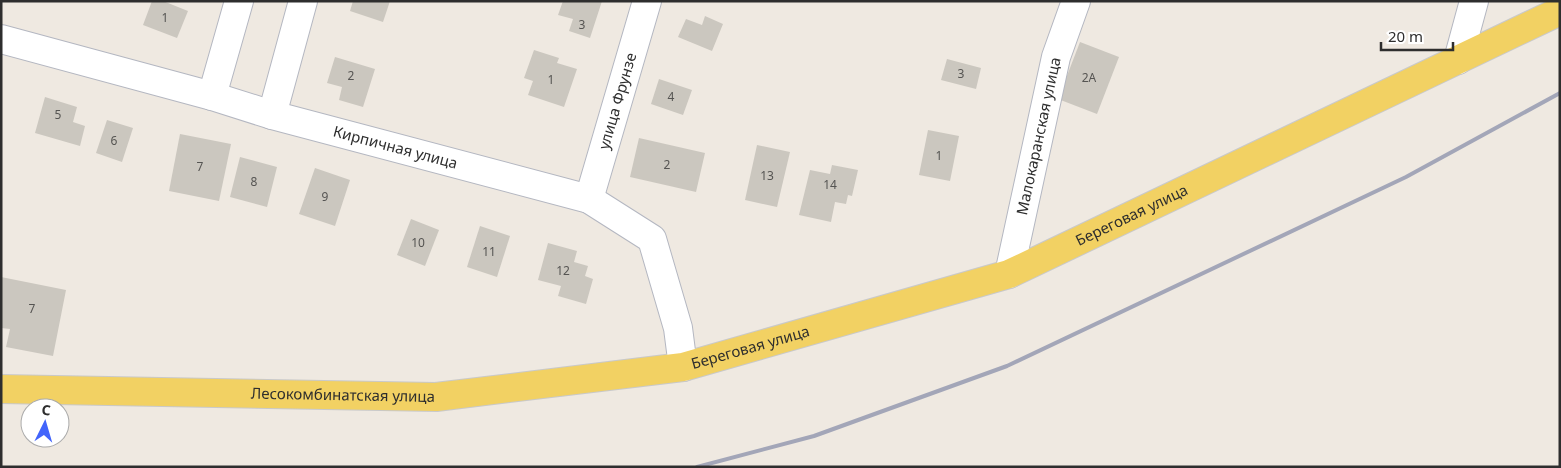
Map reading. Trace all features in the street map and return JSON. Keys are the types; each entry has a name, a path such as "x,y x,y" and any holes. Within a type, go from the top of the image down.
{"main road":[{"name":"Береговая улица","path":"683,367 1009,274 1560,11"},
{"name":"Лесокомбинатская улица","path":"1,390 436,397 683,367"}],"street":[{"path":"212,96 239,1"},
{"path":"272,115 303,1"},
{"name":"улица Фрунзе","path":"589,199 647,1"},
{"name":"Малокаранская улица","path":"1009,274 1056,57 1076,1"},
{"path":"1458,60 1474,1"},
{"name":"Кирпичная улица","path":"1,39 212,96 272,115 589,199 652,239 678,328 683,367"}],"building":[{"path":"152,1 163,1 188,11 177,38 143,25"},
{"path":"353,1 390,1 383,22 350,11"},
{"path":"563,1 602,1 590,38 569,31 573,19 558,15"},
{"path":"705,16 723,24 712,51 678,37 686,19 702,25"},
{"path":"1080,42 1119,57 1097,114 1058,99"},
{"path":"534,50 559,58 557,63 577,69 564,107 528,95 533,81 524,78"},
{"path":"335,57 375,69 363,107 339,100 342,87 327,83"},
{"path":"947,59 981,68 976,89 941,80"},
{"path":"659,79 692,90 683,115 651,104"},
{"path":"45,97 77,107 73,122 85,126 80,146 35,133"},
{"path":"107,120 133,128 122,162 96,153"},
{"path":"928,130 959,136 950,181 919,175"},
{"path":"180,134 231,144 219,201 169,191"},
{"path":"639,138 705,153 696,192 630,177"},
{"path":"757,145 790,152 777,207 745,200"},
{"path":"240,157 277,167 267,207 230,197"},
{"path":"832,165 858,170 852,196 848,195 846,204 835,202 831,222 799,215 810,170 830,174"},
{"path":"315,168 350,180 335,226 299,214"},
{"path":"411,219 439,230 425,266 397,255"},
{"path":"480,226 510,236 497,277 467,267"},
{"path":"548,243 577,251 574,262 588,266 585,276 593,279 586,304 558,296 561,286 538,280"},
{"path":"1,277 66,290 53,356 6,347 10,329 1,328"}],"railway":[{"path":"697,467 814,436 1007,366 1406,177 1560,93"}]}
